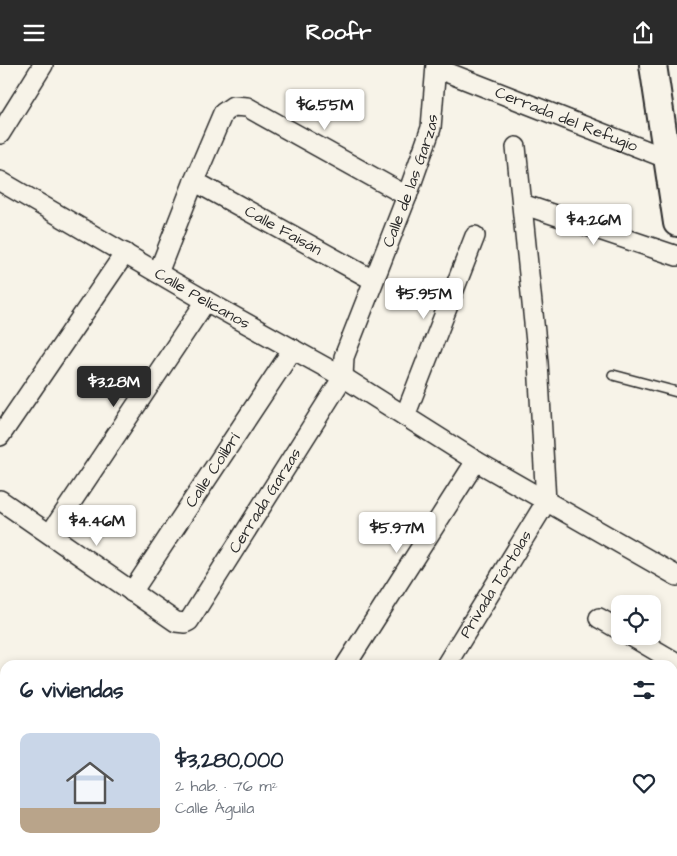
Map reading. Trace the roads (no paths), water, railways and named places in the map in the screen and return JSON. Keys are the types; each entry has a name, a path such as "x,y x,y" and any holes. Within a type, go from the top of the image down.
{"main road":[{"path":"653,65 668,112 668,159 677,223"}],"street":[{"path":"0,134 43,65"},
{"name":"Cerrada del Refugio","path":"436,67 668,159"},
{"name":"Calle de las Garzas","path":"342,377 344,357 431,129 436,67"},
{"path":"158,273 223,113 233,106 247,107 407,196"},
{"path":"516,147 538,362 546,502"},
{"name":"Calle Pelicanos","path":"0,181 206,301 342,377 476,461 677,576"},
{"name":"Calle Faisán","path":"194,181 373,280"},
{"path":"522,204 677,256"},
{"path":"406,416 475,236"},
{"path":"0,436 125,253"},
{"path":"50,534 206,301"},
{"name":"Calle Colibrí","path":"132,592 293,349"},
{"name":"Cerrada Garzas","path":"132,592 176,622 185,623 191,618 342,377"},
{"path":"349,660 476,461"},
{"path":"0,500 132,592"},
{"name":"Privada Tórtolas","path":"449,660 546,502"},
{"path":"599,618 611,625"},
{"path":"646,645 672,660"}],"lane":[{"path":"613,375 677,392"}]}
